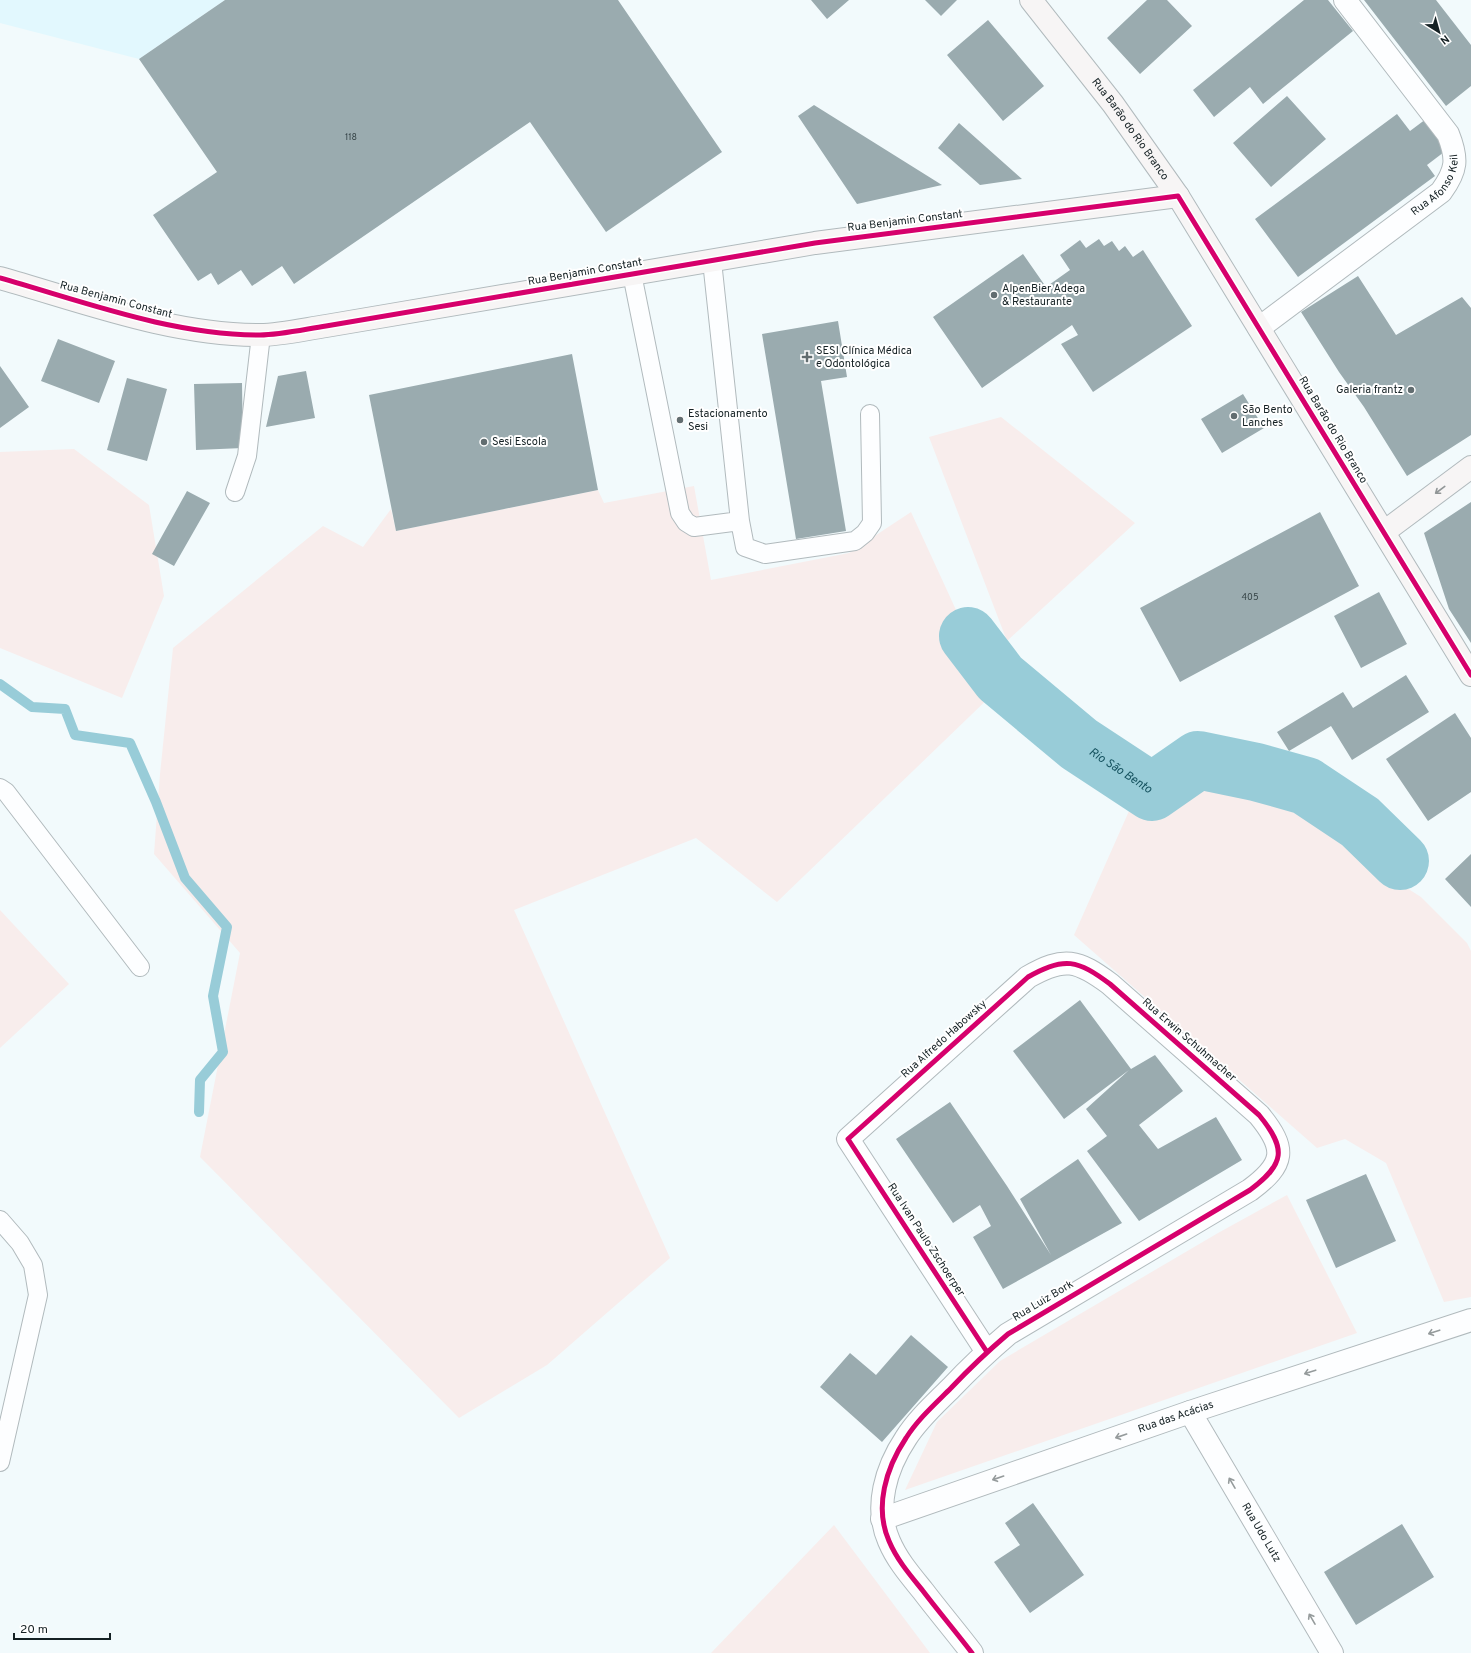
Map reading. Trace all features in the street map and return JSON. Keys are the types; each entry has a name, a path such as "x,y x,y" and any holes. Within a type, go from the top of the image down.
{"main road":[{"name":"Rua Barão do Rio Branco","path":"1030,0 1113,104 1178,196 1471,675"},
{"name":"Rua Benjamin Constant","path":"0,278 141,319 202,330 261,335 326,326 815,243 1178,196"},
{"path":"1384,532 1471,467"}],"street":[{"name":"Rua Afonso Keil","path":"1259,328 1441,192 1449,180 1454,165 1454,149 1448,134 1345,0"},
{"name":"Rua Alfredo Habowsky","path":"848,1139 1028,977 1045,967 1060,964"},
{"name":"Rua Erwin Schuhmacher","path":"1060,964 1076,964 1092,970 1259,1115 1272,1130 1279,1146 1279,1158"},
{"name":"Rua Ivan Paulo Zschoerper","path":"848,1139 987,1352"},
{"name":"Rua Luiz Bork","path":"972,1653 899,1561 888,1541 882,1519 882,1502 886,1480 894,1459 906,1437 922,1417 987,1352 1008,1334 1250,1190 1264,1180 1274,1170 1279,1158"},
{"name":"Rua das Acácias","path":"882,1519 1190,1412 1471,1320"},
{"name":"Rua Udo Lutz","path":"1190,1412 1332,1653"}],"lane":[{"path":"712,261 740,521 745,546 765,554 855,541 865,533 872,523 870,414"},
{"path":"632,274 680,513 686,522 694,528 740,521"},
{"path":"235,492 247,456 261,335"},
{"path":"0,788 6,792 140,967"},
{"path":"0,1220 20,1243 33,1265 38,1295 0,1462"}],"shaded area":[{"path":"0,0 225,0 139,59 0,23"},
{"path":"1001,417 1135,523 1007,641 929,437"},
{"path":"74,449 149,505 164,596 122,698 0,648 0,452"},
{"path":"694,486 711,580 849,553 911,512 968,636 997,690 777,902 696,838 514,910 670,1258 547,1365 459,1418 200,1157 240,953 154,854 160,774 173,648 323,526 363,547 391,509 396,531 598,490 604,503"},
{"path":"1198,786 1288,801 1380,871 1421,897 1467,943 1471,951 1471,1297 1444,1302 1386,1163 1345,1139 1317,1148 1074,935 1129,811 1161,814"},
{"path":"0,910 69,984 0,1048"},
{"path":"1287,1195 1357,1333 905,1490 937,1422 1000,1361 1218,1233"},
{"path":"834,1525 930,1653 711,1653"}],"building":[{"path":"225,0 618,0 722,152 606,232 530,122 294,284 282,266 252,286 241,270 218,285 211,273 198,281 153,215 217,172 139,59"},
{"path":"811,0 849,0 827,19"},
{"path":"925,0 957,0 941,16"},
{"path":"1147,0 1167,0 1192,26 1140,74 1107,38"},
{"path":"1304,0 1328,0 1353,31 1263,104 1250,87 1214,117 1193,90"},
{"path":"1364,0 1436,0 1471,45 1471,86 1446,106"},
{"path":"988,20 1044,86 1003,121 947,55"},
{"path":"1287,96 1326,139 1271,187 1233,143"},
{"path":"814,105 942,185 857,204 798,116"},
{"path":"1397,114 1410,131 1426,119 1448,149 1427,165 1435,176 1298,277 1255,219"},
{"path":"959,123 1022,179 980,185 938,148"},
{"path":"1099,239 1104,246 1112,241 1119,251 1125,246 1133,257 1143,250 1192,326 1093,392 1061,344 1078,335 1072,325 982,388 933,317 1023,254 1046,287 1070,270 1060,255 1080,240 1086,248"},
{"name":"Galeria frantz","path":"1358,276 1396,335 1462,297 1471,308 1471,435 1407,476 1364,407 1339,372 1301,312"},
{"path":"838,321 847,377 821,381 846,531 796,539 762,334"},
{"path":"58,339 115,361 99,403 41,381"},
{"name":"Sesi Escola","path":"572,354 598,490 396,531 369,395"},
{"path":"0,366 29,407 0,428"},
{"path":"306,371 315,418 266,427 278,376"},
{"path":"127,378 167,389 147,461 107,450"},
{"path":"242,383 243,448 196,450 194,384"},
{"path":"1243,394 1264,428 1222,453 1201,419"},
{"path":"187,491 210,503 174,566 152,554"},
{"path":"1471,502 1471,643 1449,609 1424,533"},
{"path":"1320,512 1359,586 1180,682 1140,608"},
{"path":"1379,592 1407,644 1361,668 1334,616"},
{"path":"1406,675 1429,712 1352,760 1331,726 1289,751 1277,732 1343,692 1353,708"},
{"path":"1455,713 1471,738 1471,792 1428,821 1386,759"},
{"path":"1471,854 1471,907 1445,879"},
{"path":"1080,1000 1131,1069 1155,1055 1183,1091 1139,1125 1158,1149 1216,1117 1242,1160 1139,1221 1087,1151 1107,1136 1086,1109 1129,1070 1064,1119 1013,1051"},
{"path":"950,1102 1007,1186 1051,1255 1020,1199 1078,1159 1122,1223 1003,1289 973,1237 991,1226 980,1205 953,1223 896,1139"},
{"path":"1366,1174 1396,1241 1336,1268 1306,1200"},
{"path":"911,1335 948,1367 882,1442 820,1387 850,1353 876,1375"},
{"path":"1033,1503 1084,1575 1030,1613 994,1562 1020,1545 1005,1523"},
{"path":"1402,1524 1434,1577 1356,1625 1324,1572"}],"waterway":[{"name":"Rio São Bento","path":"968,636 1000,678 1079,744 1152,792 1198,760 1256,772 1306,786 1360,822 1400,861"},
{"path":"0,684 32,707 65,709 75,735 130,743 156,802 185,878 227,927 213,996 223,1052 200,1080 199,1112"}],"cycle path":[{"path":"0,278 128,316 227,334 268,335 815,243 1178,196 1471,675"},
{"path":"972,1653 904,1567 892,1548 885,1528 883,1515 884,1488 893,1462 906,1438 916,1424 933,1406 979,1360 1008,1334 1250,1190 1262,1181 1270,1172 1276,1164 1278,1156 1278,1147 1274,1137 1259,1115 1110,984 1089,970 1079,966 1061,964 1041,970 1028,977 848,1139 987,1352"}],"place":[{"name":"AlpenBier Adega & Restaurante","path":"994,295"},
{"name":"SESI Clínica Médica e Odontológica","path":"807,357"},
{"name":"Galeria frantz","path":"1411,390"},
{"name":"São Bento Lanches","path":"1234,416"},
{"name":"Estacionamento Sesi","path":"680,420"},
{"name":"Sesi Escola","path":"484,442"}]}
